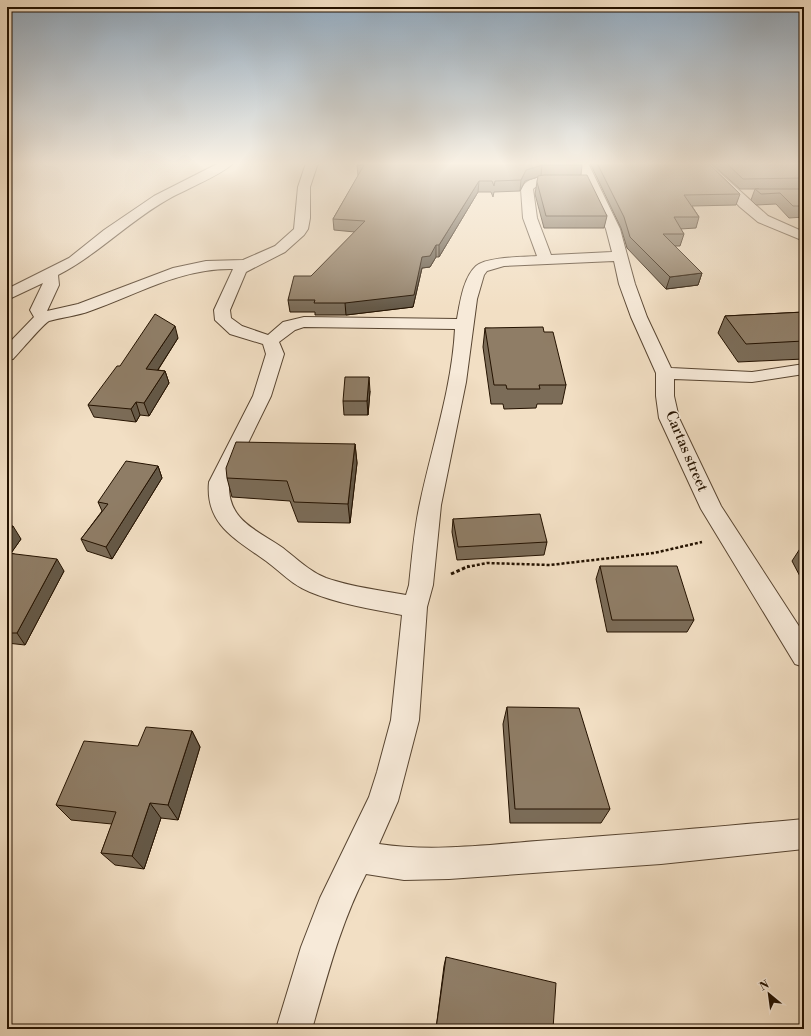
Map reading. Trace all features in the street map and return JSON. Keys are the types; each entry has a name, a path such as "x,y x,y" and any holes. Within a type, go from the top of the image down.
{"street":[{"path":"7,295 74,261 109,233 141,211"},
{"path":"303,211 301,229 298,234 280,249 244,265 236,274 222,310 222,316 227,324 236,330 270,341 274,348 275,354 269,378 262,396 244,429 220,482 218,495 225,514 237,530 275,555 297,574 318,585 352,595 418,596"},
{"path":"529,211 530,218 546,260"},
{"name":"Cartas street","path":"605,211 613,229 627,284 639,317 664,373 665,396 669,418 712,509 804,656"},
{"path":"754,211 763,219 804,237"},
{"path":"294,1029 318,947 336,898 358,857 383,801 403,728 430,505 457,382 463,347 464,324 469,299 477,274 482,268 503,262 620,256"},
{"path":"7,355 43,317 67,313 97,303 146,282 189,268 217,264 244,265"},
{"path":"43,317 38,310 51,285 50,274"},
{"path":"270,341 289,326 304,322 464,324"},
{"path":"664,373 752,378 804,369"},
{"path":"358,857 404,864 449,863 662,848 804,834"}],"path":[{"path":"418,596 474,565 487,563 550,565 595,558 626,557 677,549 727,534"}],"building":[{"path":"337,211 460,211 439,245 436,245 430,256 422,257 414,295 345,303 314,303 315,300 288,300 294,276 311,276 365,221 333,219"},
{"path":"545,211 605,211 607,216 546,216"},
{"path":"621,211 695,211 699,217 674,217 684,234 663,234 702,273 670,277 630,237"},
{"path":"804,312 804,341 746,344 725,316"},
{"path":"155,314 175,326 146,369 165,371 144,403 136,402 131,409 88,405 117,366 120,366"},
{"path":"543,327 544,332 553,332 566,385 539,385 540,389 507,389 506,385 494,385 485,328"},
{"path":"345,377 369,377 367,401 343,401"},
{"path":"236,442 355,444 348,504 294,502 287,481 227,478 226,468"},
{"path":"126,461 158,466 106,547 81,539 108,504 98,502"},
{"path":"540,514 547,542 458,547 453,519"},
{"path":"7,525 13,526 7,535"},
{"path":"7,553 57,559 17,633 7,633"},
{"path":"600,566 677,566 694,620 612,620"},
{"path":"507,707 579,708 610,809 515,809"},
{"path":"146,727 192,731 168,805 150,803 132,856 101,853 116,812 56,805 84,741 138,746"},
{"path":"446,957 556,983 553,1029 436,1029"},
{"path":"618,1027 631,1029 618,1029"}]}
